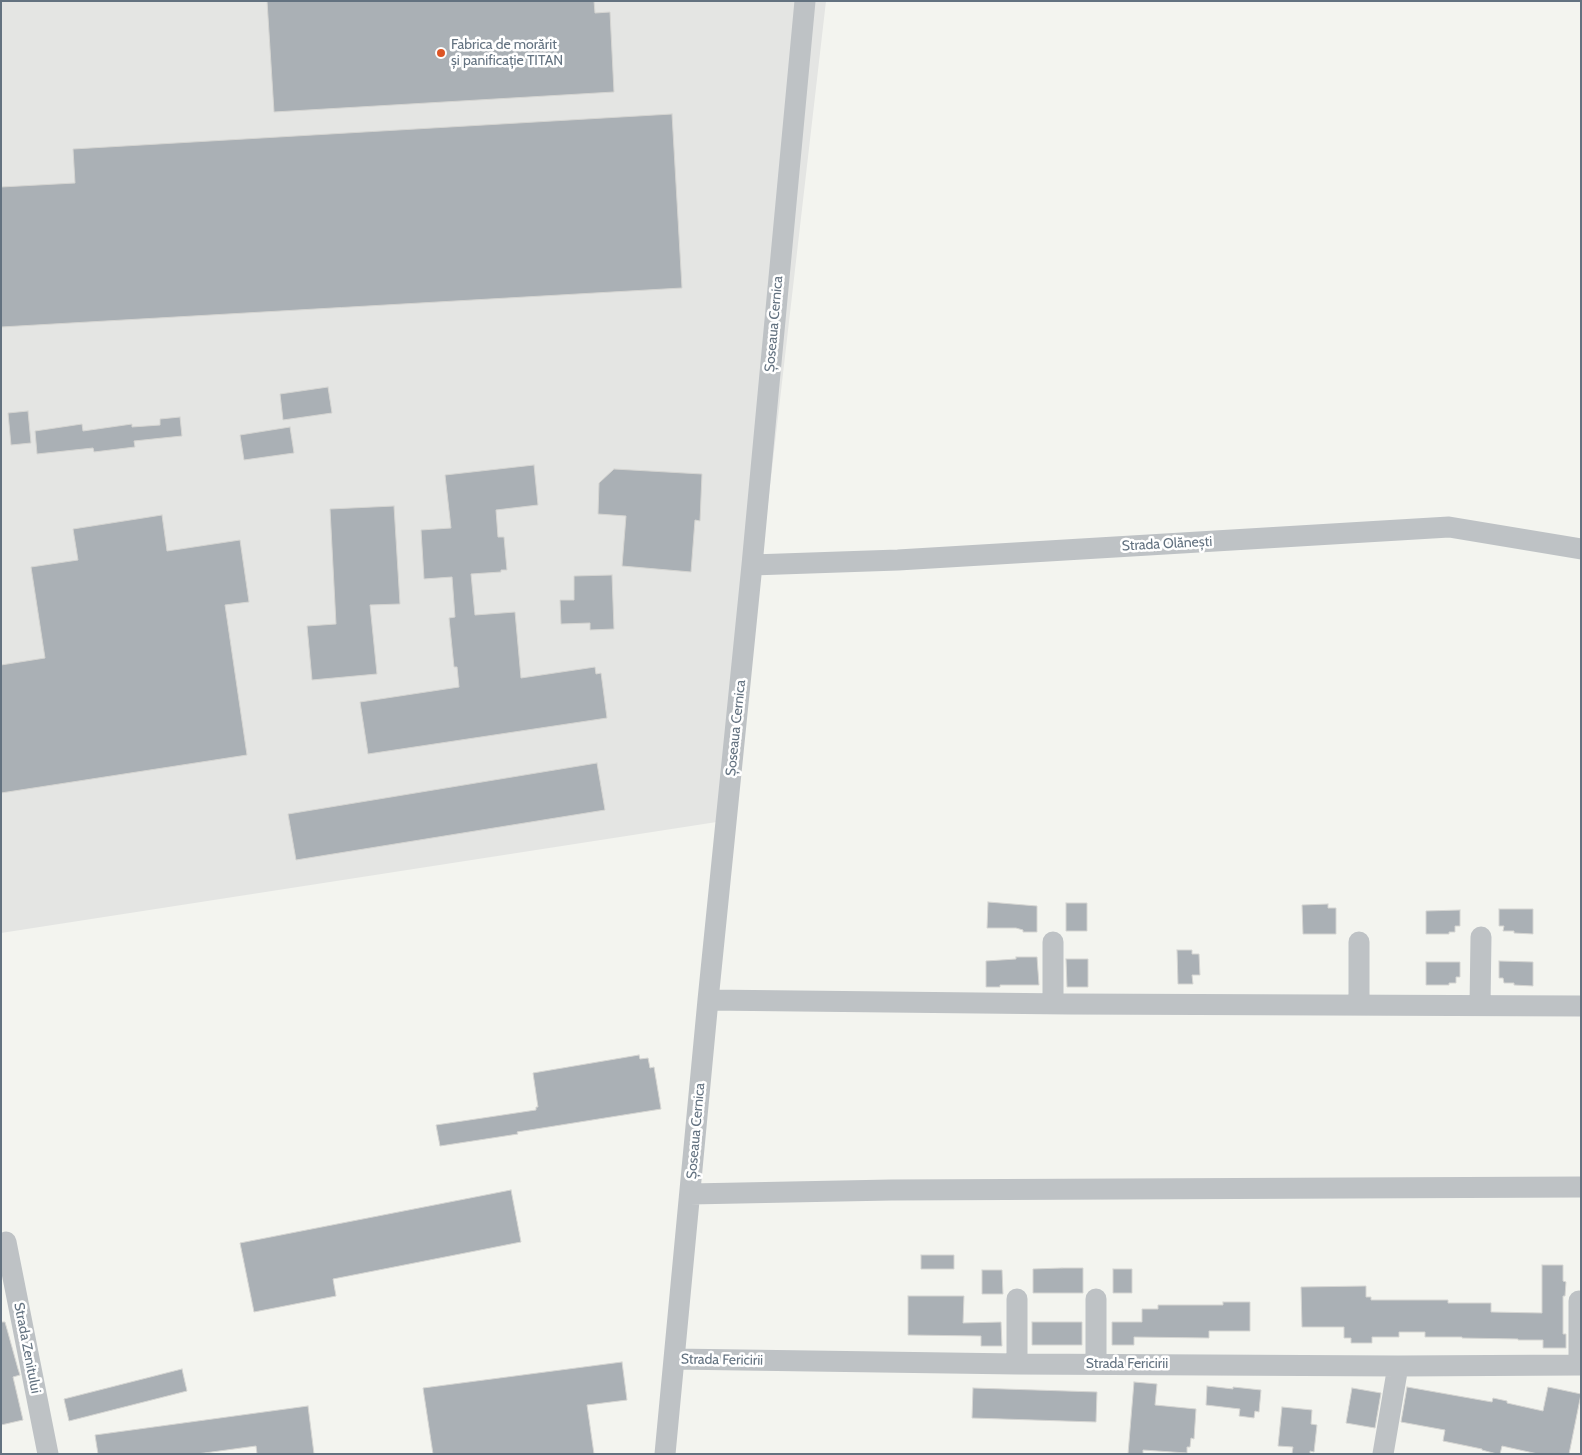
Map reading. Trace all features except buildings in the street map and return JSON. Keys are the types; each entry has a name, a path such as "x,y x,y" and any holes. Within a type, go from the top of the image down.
{"street":[{"name":"Șoseaua Cernica","path":"665,1454 805,1"},
{"name":"Strada Olănești","path":"752,565 908,560 1449,527 1581,549"},
{"path":"1480,937 1480,1006"},
{"path":"1053,942 1053,1004"},
{"path":"1359,942 1359,1005"},
{"path":"708,1000 1053,1004 1581,1006"},
{"path":"690,1194 900,1190 1581,1186"},
{"name":"Strada Zenitului","path":"6,1242 48,1454"},
{"path":"1017,1299 1017,1364"},
{"path":"1096,1299 1096,1364"},
{"path":"1579,1301 1580,1364"},
{"name":"Strada Fericirii","path":"674,1359 1017,1364 1398,1366 1580,1364"},
{"path":"1384,1454 1398,1366"}],"shaded area":[{"path":"1,1 826,1 763,547 736,819 1,933"}],"place":[{"name":"Fabrica de morărit și panificație TITAN","path":"441,53"}]}
